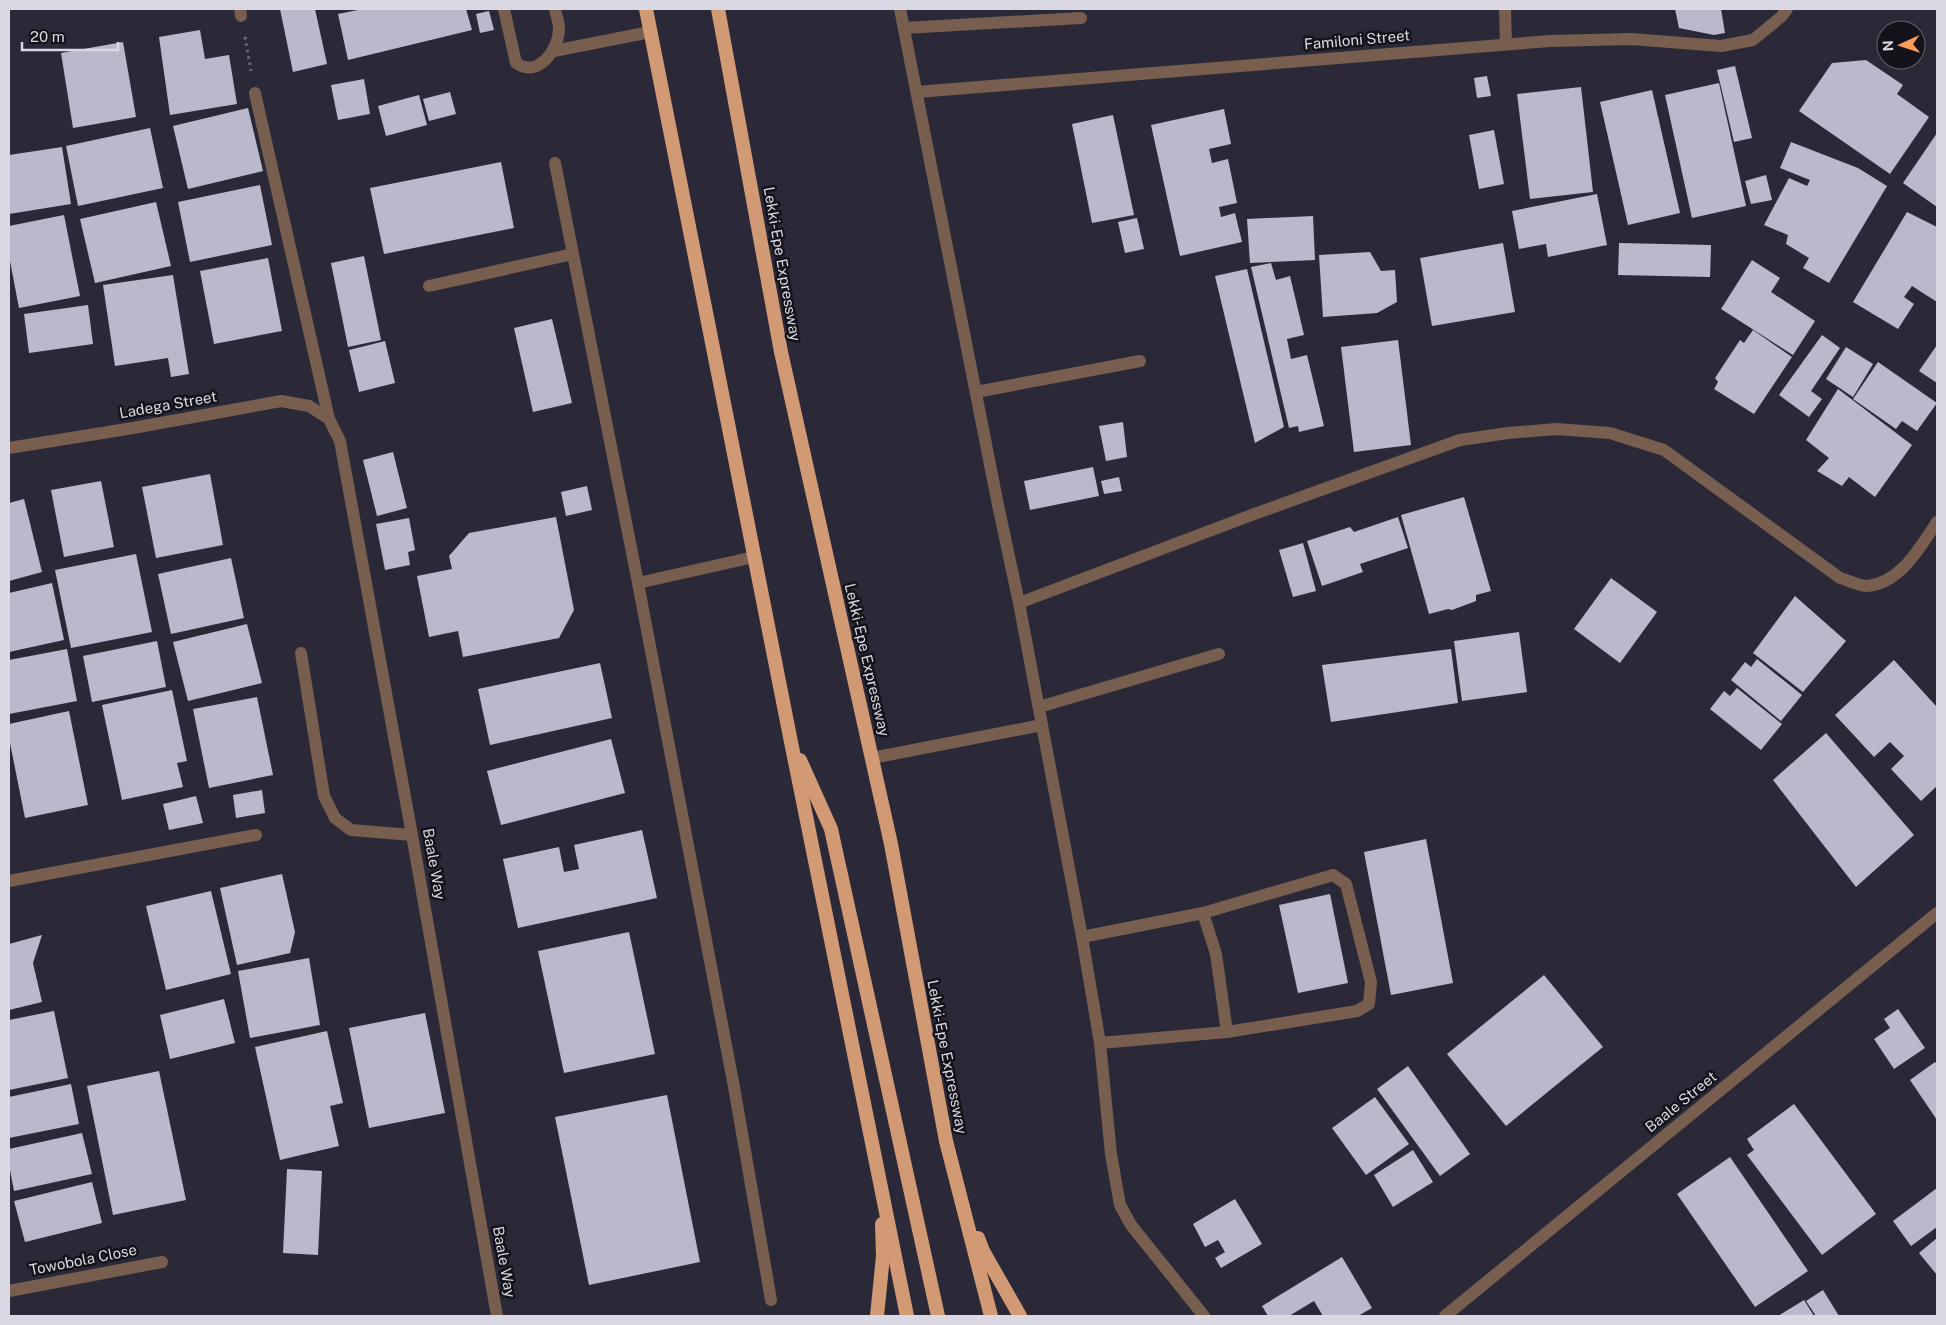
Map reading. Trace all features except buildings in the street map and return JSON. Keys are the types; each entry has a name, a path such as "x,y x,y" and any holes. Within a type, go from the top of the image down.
{"highway":[{"path":"646,9 907,1316"},
{"name":"Lekki-Epe Expressway","path":"718,9 781,352 891,844 946,1141 991,1316"},
{"path":"790,737 831,829 938,1316"},
{"path":"946,1141 983,1250 1020,1316"},
{"path":"877,1316 884,1256 879,1173"}],"street":[{"path":"504,9 516,63 523,68 533,68 541,64 554,51 559,29 555,9"},
{"path":"900,9 1019,602 1082,937 1100,1043 1111,1154 1120,1204 1131,1225 1204,1316"},
{"path":"1506,9 1506,44"},
{"name":"Familoni Street","path":"917,92 1550,41 1631,39 1721,46 1752,40 1782,16 1787,9"},
{"path":"904,28 1082,18"},
{"path":"554,51 650,32"},
{"name":"Baale Way","path":"255,93 329,419 340,441 497,1316"},
{"path":"555,163 638,583 734,1087 771,1300"},
{"path":"429,286 573,254"},
{"path":"976,392 1140,362"},
{"name":"Ladega Street","path":"9,448 280,401 309,406 329,419"},
{"path":"1019,602 1248,516 1460,440 1556,428 1610,433 1664,450 1840,578 1866,586 1889,580 1913,558 1937,522"},
{"path":"638,583 754,557"},
{"path":"301,654 324,796 335,818 352,830 412,835"},
{"path":"1039,707 1219,654"},
{"path":"872,758 1042,725"},
{"path":"9,881 256,835"},
{"path":"1082,937 1203,913 1333,875 1346,884 1371,982 1369,1004 1357,1011 1227,1032 1100,1043"},
{"path":"1203,913 1216,954 1227,1032"},
{"name":"Baale Street","path":"1445,1316 1937,913"},
{"name":"Towobola Close","path":"9,1290 162,1262"}],"path":[{"path":"241,12 255,93"}]}
